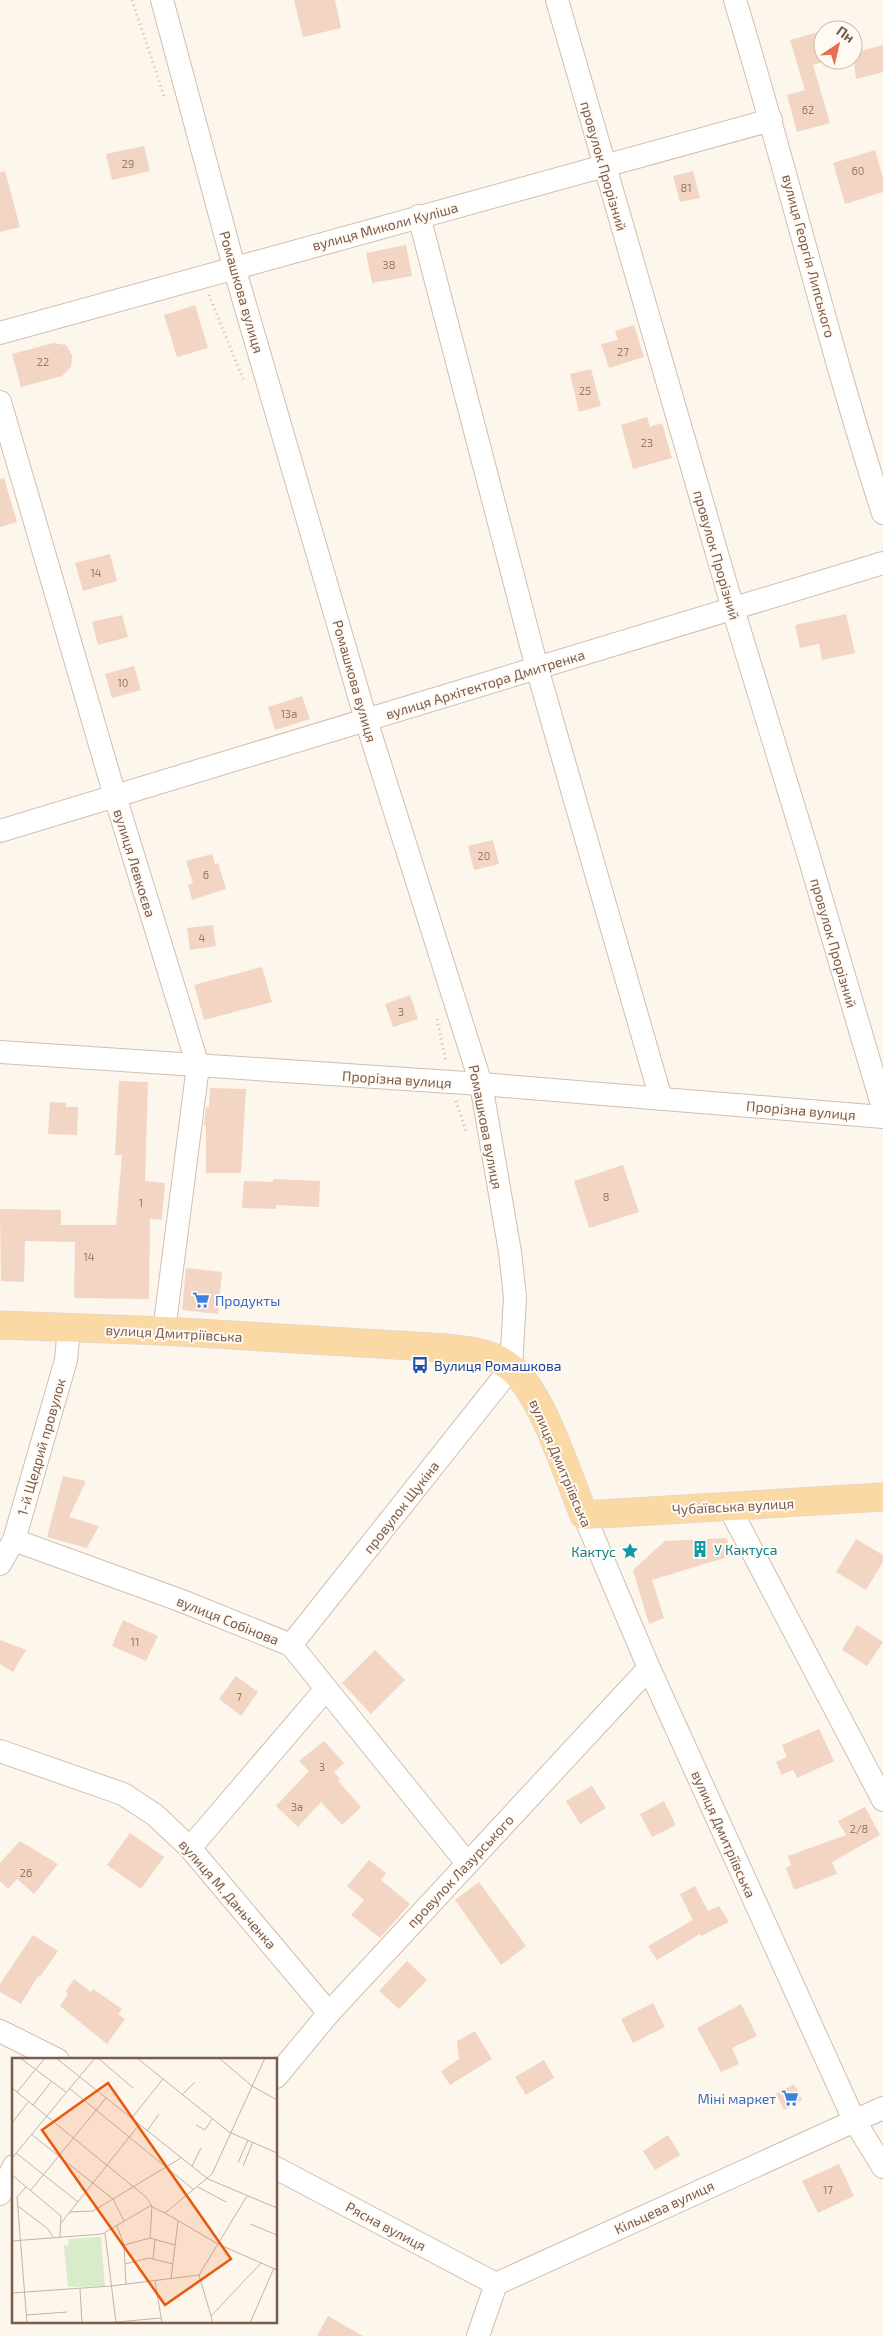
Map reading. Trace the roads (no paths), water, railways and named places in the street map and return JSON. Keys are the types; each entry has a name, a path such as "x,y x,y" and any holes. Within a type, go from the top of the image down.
{"main road":[{"name":"вулиця Дмитріївська","path":"0,1325 164,1332 467,1350 493,1358 511,1368 529,1389 542,1412 584,1515"},
{"name":"Чубаївська вулиця","path":"584,1515 883,1497"}],"street":[{"name":"Ромашкова вулиця","path":"162,0 234,267 366,720 481,1084 510,1252 515,1297 511,1368"},
{"name":"провулок Прорізний","path":"557,0 733,609 883,1108"},
{"name":"вулиця Георгія Липського","path":"735,0 874,455 883,513"},
{"name":"вулиця Миколи Куліша","path":"0,333 771,120"},
{"path":"419,216 538,668 661,1099"},
{"name":"вулиця Левкоєва","path":"0,402 115,796 198,1066 164,1332"},
{"name":"вулиця Архітектора Дмитренка","path":"0,831 883,563"},
{"name":"Прорізна вулиця","path":"0,1052 481,1084 883,1117"},
{"name":"1-й Щедрий провулок","path":"0,1564 14,1540 66,1360 70,1327"},
{"name":"провулок Щукіна","path":"291,1646 511,1368"},
{"path":"729,1507 883,1800"},
{"name":"вулиця Дмитріївська","path":"584,1515 649,1668 854,2120 883,2167"},
{"name":"вулиця Собінова","path":"14,1540 182,1601 291,1646 467,1863"},
{"name":"провулок Лазурського","path":"278,2075 329,2014 649,1668"},
{"path":"190,1848 325,1690"},
{"name":"вулиця М. Даньченка","path":"0,1751 122,1794 155,1815 190,1848 329,2014"},
{"path":"0,2031 54,2058"},
{"name":"Кільцева вулиця","path":"496,2284 883,2108"},
{"name":"Рясна вулиця","path":"278,2169 496,2284"},
{"path":"0,2194 12,2170"},
{"path":"478,2336 496,2284"}],"place":[{"name":"Продукты","path":"201,1300"},
{"name":"Вулиця Ромашкова","path":"420,1365"},
{"name":"У Кактуса","path":"700,1549"},
{"name":"Кактус","path":"630,1551"},
{"name":"Міні маркет","path":"790,2098"}]}
